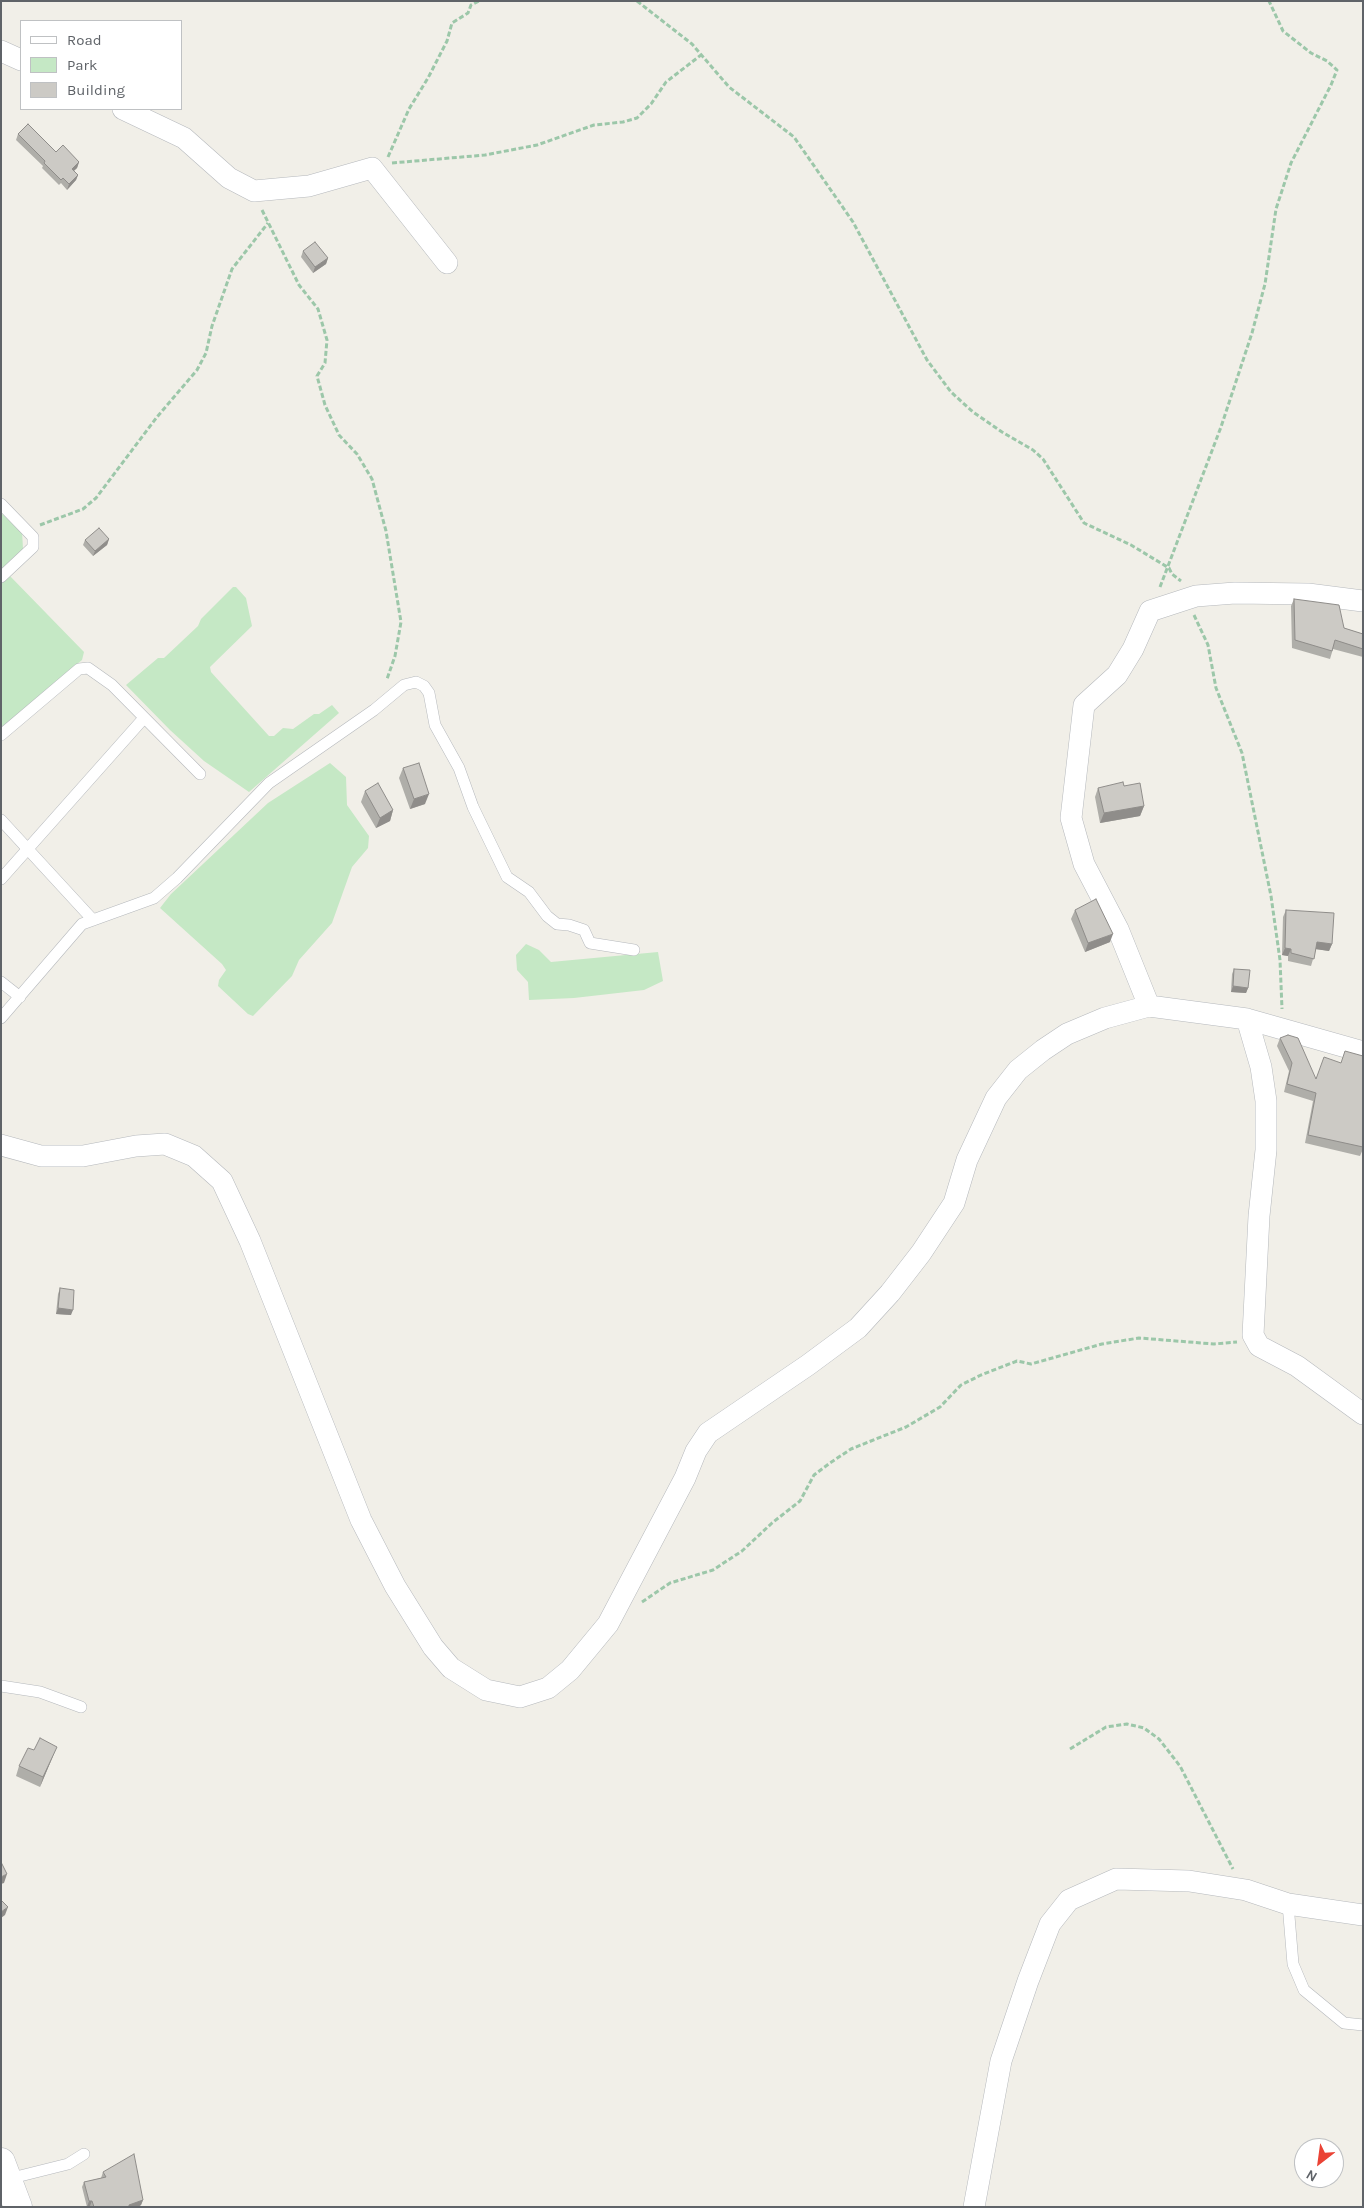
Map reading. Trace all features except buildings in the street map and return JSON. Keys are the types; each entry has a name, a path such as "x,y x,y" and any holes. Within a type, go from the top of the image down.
{"street":[{"path":"1,51 20,60"},
{"path":"126,110 184,138 229,178 254,191 310,186 372,168 447,263"},
{"path":"1149,1006 1118,929 1084,864 1071,818 1084,705 1117,675 1133,650 1150,611 1190,598 1260,592 1308,594 1363,601"},
{"path":"1,1145 41,1156 83,1156 136,1146 165,1144 194,1156 222,1181 250,1241 361,1520 395,1586 433,1647 451,1668 486,1690 501,1695 520,1696 548,1688 570,1670 608,1624 685,1478 696,1451 708,1433 858,1328 890,1293 921,1253 954,1203 967,1160 996,1098 1018,1070 1067,1034 1105,1018 1149,1006 1247,1019 1363,1052"},
{"path":"1247,1019 1261,1067 1266,1101 1266,1150 1252,1325 1255,1341 1259,1346 1297,1366 1363,1414"},
{"path":"974,2207 1001,2061 1028,1981 1050,1924 1069,1900 1116,1879 1189,1881 1246,1890 1288,1904 1363,1915"},
{"path":"3,2174 18,2207"}],"lane":[{"path":"1,504 34,537 33,547 1,577"},
{"path":"1,735 79,669 88,668 112,685 200,774"},
{"path":"1,1018 82,924 154,898 177,878 269,783 384,702 404,685 416,682 424,686 429,693 435,725 459,768 473,807 507,877 529,892 547,916 557,924 569,925 584,930 590,943 634,950"},
{"path":"1,879 144,718"},
{"path":"1,820 93,920"},
{"path":"1,982 20,997"},
{"path":"1,1686 40,1692 81,1706"},
{"path":"1288,1904 1293,1964 1304,1990 1344,2023 1363,2025"},
{"path":"3,2174 68,2164 84,2154"}],"path":[{"path":"479,1 471,5 468,13 452,23 447,41 409,109 384,164 485,155 538,145 594,125 623,122 636,118 651,104 666,82 702,55"},
{"path":"636,1 692,44 729,88 794,137 853,222 927,360 951,392 980,417 1033,450 1043,459 1084,523 1131,545 1169,568 1172,574 1188,586 1190,598 1208,645 1216,688 1242,754 1271,896 1280,960 1282,1009 1276,1027"},
{"path":"1150,611 1169,568 1221,427 1252,333 1265,284 1276,209 1291,163 1337,70 1327,61 1299,45 1283,31 1269,1"},
{"path":"254,191 299,285 318,309 327,340 325,363 317,376 339,435 357,454 372,479 386,531 401,622 396,656 387,681 384,702"},
{"path":"34,537 34,527 83,509 96,498 157,416 196,370 206,353 212,326 232,269 268,223"},
{"path":"614,1614 630,1609 670,1583 713,1570 742,1551 772,1523 800,1501 814,1475 830,1463 851,1449 906,1427 940,1407 961,1385 981,1375 1018,1361 1031,1364 1102,1344 1138,1338 1214,1344 1255,1341"},
{"path":"1070,1749 1106,1727 1127,1724 1144,1728 1159,1738 1180,1766 1206,1814 1223,1854 1246,1890"}],"green space":[{"path":"1,513 22,531 23,549 1,573"},
{"path":"9,575 84,652 82,660 1,728 1,579"},
{"path":"233,587 236,587 246,598 252,626 210,667 211,672 269,736 274,736 283,728 293,729 314,714 319,714 332,705 339,713 249,792 204,761 170,730 126,685 158,658 164,658 198,626 201,619"},
{"path":"330,763 346,777 347,805 369,836 368,848 352,867 332,923 299,960 292,976 253,1016 248,1014 218,986 219,980 226,970 222,964 160,908 171,894 268,803"},
{"path":"526,944 539,950 551,962 658,952 663,981 644,990 574,998 529,1000 528,982 517,970 516,955"}]}
